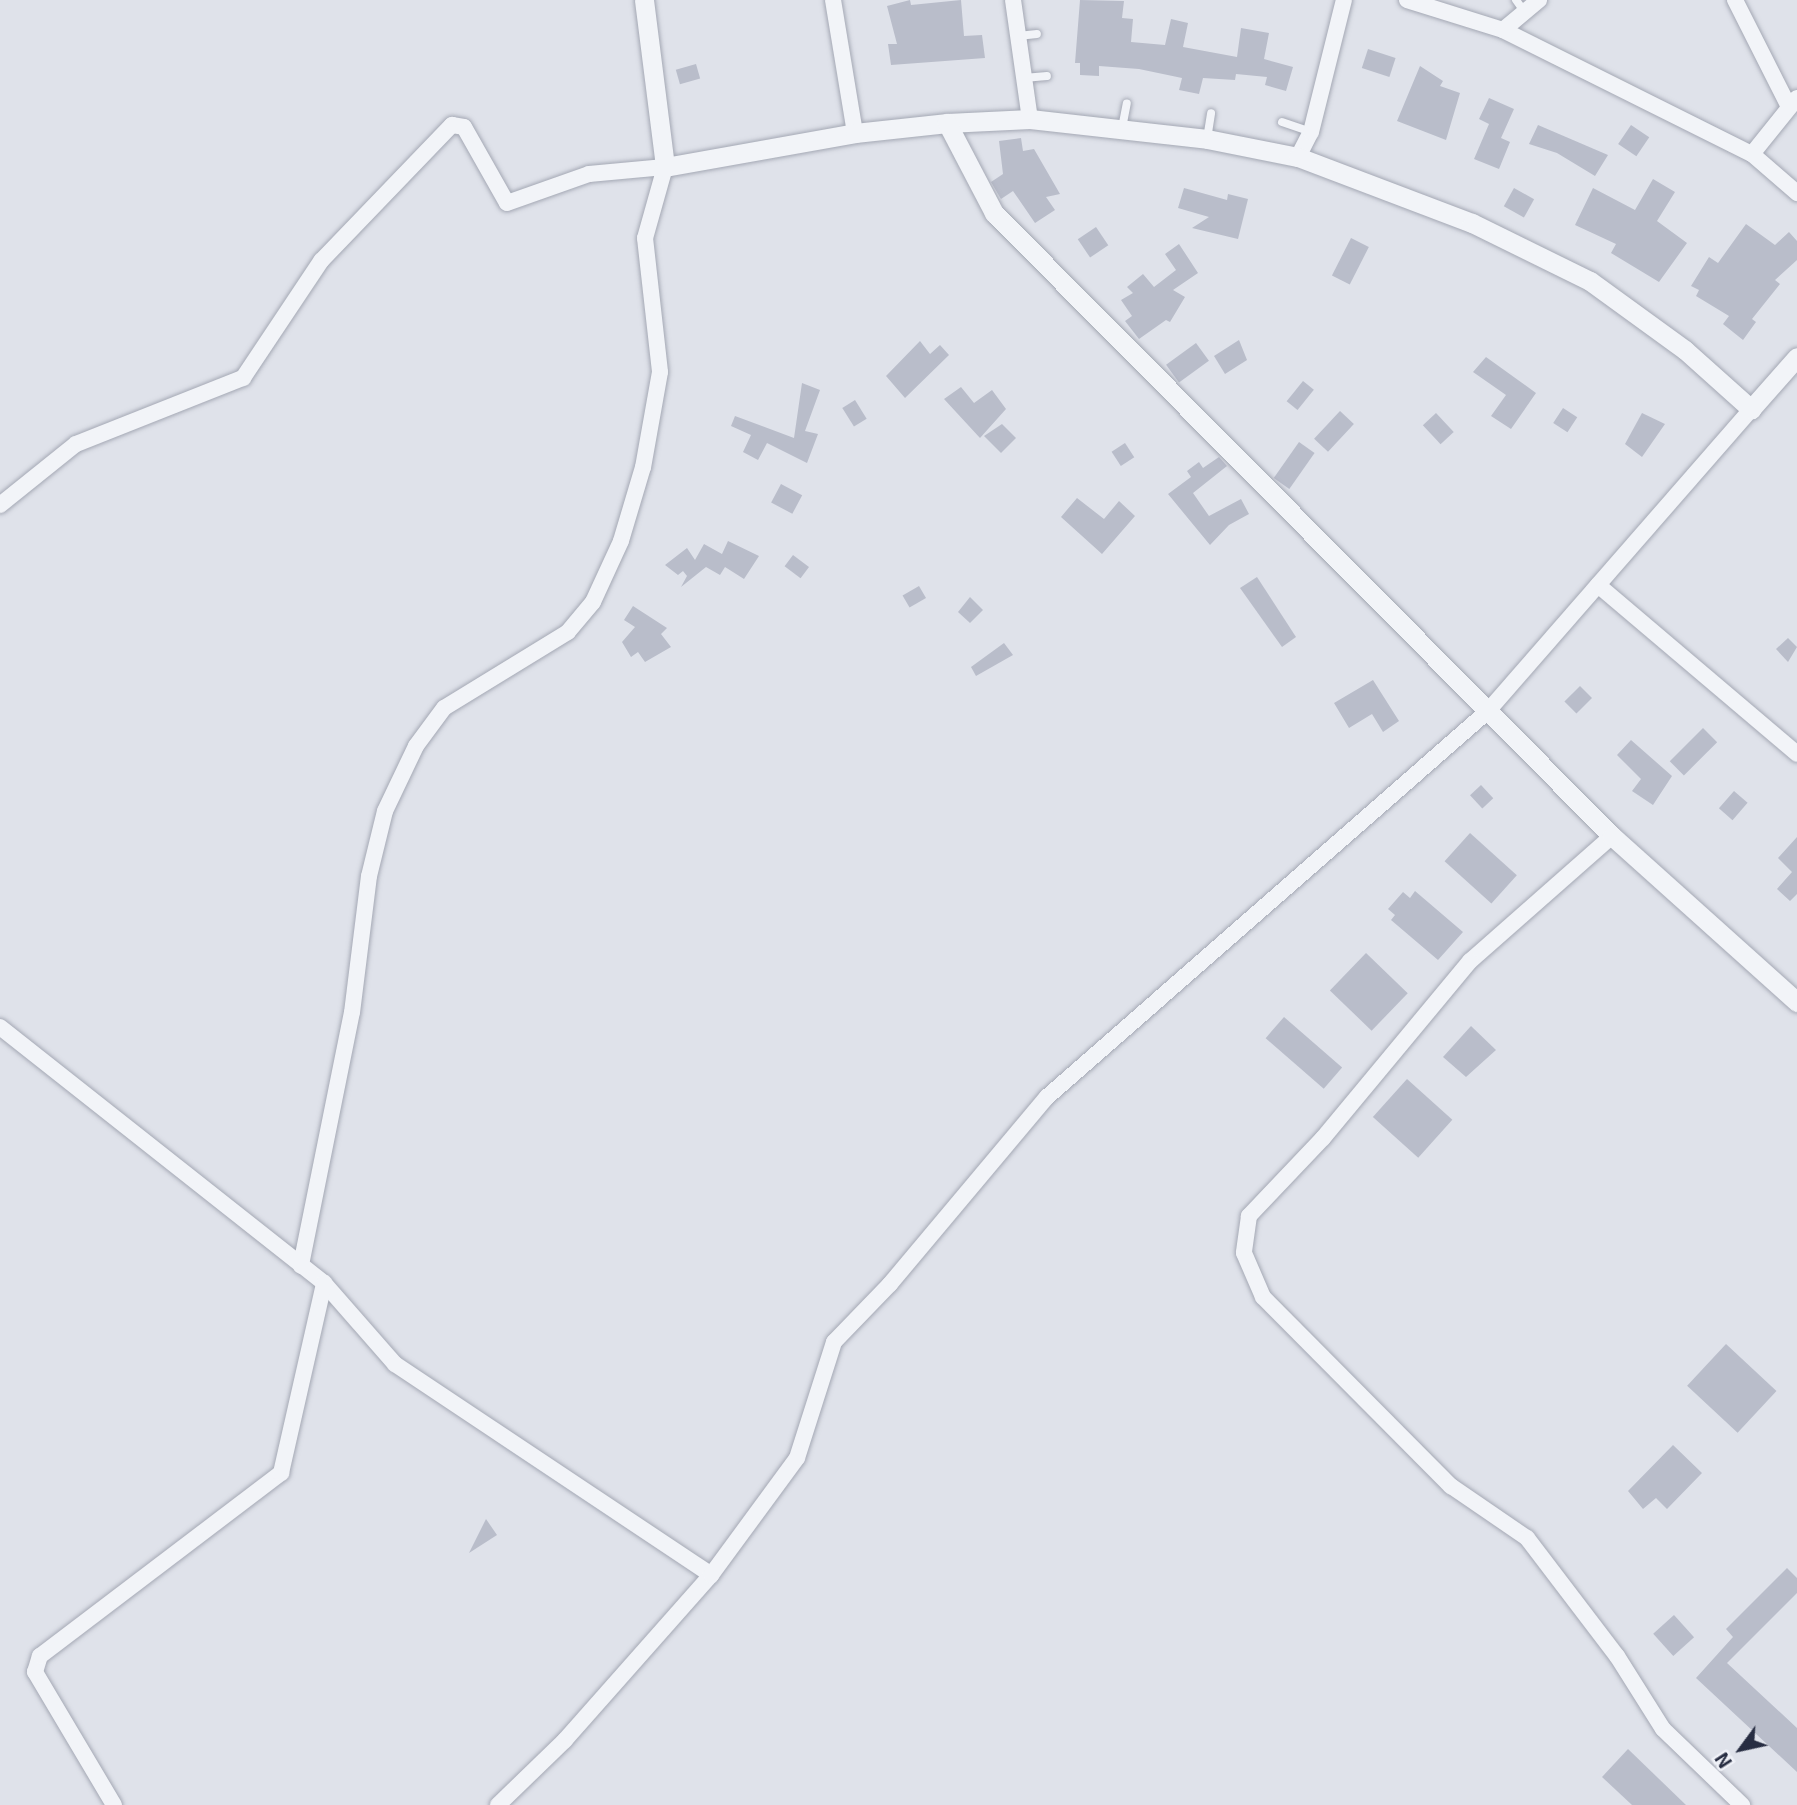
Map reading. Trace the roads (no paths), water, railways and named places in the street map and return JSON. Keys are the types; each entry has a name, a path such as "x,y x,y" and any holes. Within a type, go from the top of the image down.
{"street":[{"path":"301,1266 352,1012 369,877 385,811 416,746 444,708 568,632 593,602 621,541 643,467 660,372 645,238 665,167 644,0"},
{"path":"834,0 855,133"},
{"path":"1013,0 1030,119"},
{"path":"1298,157 1311,132 1344,0"},
{"path":"1407,0 1503,30 1752,154 1797,192"},
{"path":"1503,30 1520,6 1539,0"},
{"path":"1735,0 1793,102 1752,154"},
{"path":"0,505 76,444 243,378 321,261 452,125 464,127 507,204 589,174 665,167 855,133 947,123 1030,119 1207,139 1298,157 1472,223 1590,281 1685,350 1751,409"},
{"path":"947,123 994,213 1612,835 1797,1002"},
{"path":"498,1805 565,1740 711,1575 797,1458 834,1342 890,1284 1046,1097 1488,711 1797,357"},
{"path":"1598,585 1797,754"},
{"path":"1612,835 1470,961 1323,1138 1249,1216 1244,1253 1263,1297 1451,1486 1527,1538 1617,1656 1663,1729 1742,1805"},
{"path":"0,1027 324,1283 395,1364 711,1575"},
{"path":"114,1805 35,1672 40,1656 281,1474 324,1283"}],"lane":[{"path":"1018,36 1037,34"},
{"path":"1024,78 1047,76"},
{"path":"1122,128 1127,103"},
{"path":"1207,139 1212,113"},
{"path":"1282,121 1311,132"}]}
